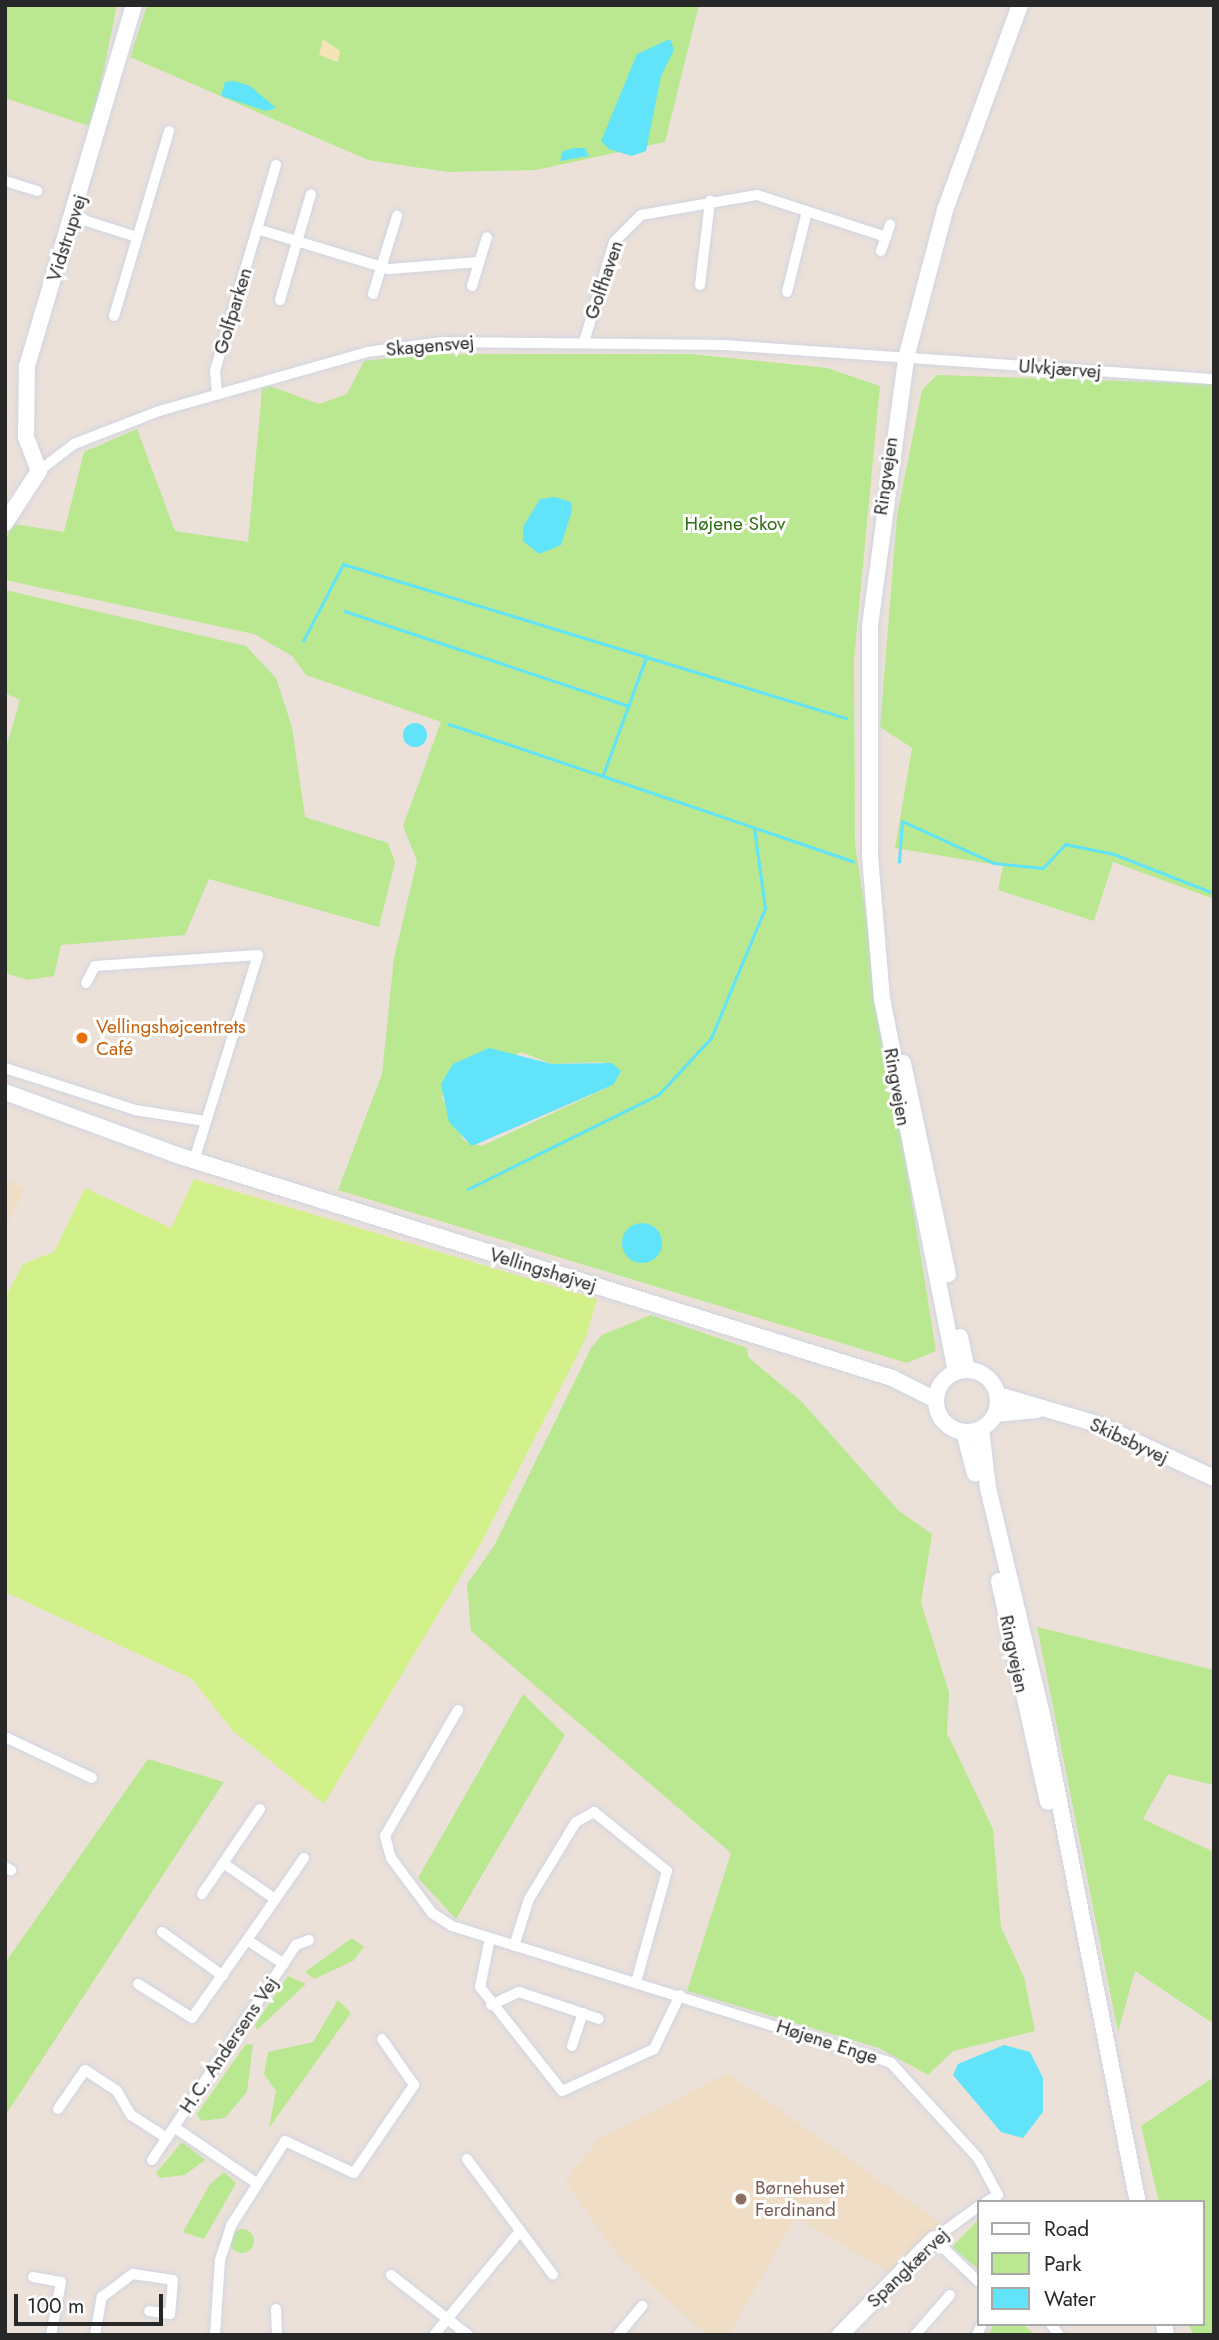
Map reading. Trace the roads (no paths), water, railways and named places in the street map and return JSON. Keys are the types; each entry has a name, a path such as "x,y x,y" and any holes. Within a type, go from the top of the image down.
{"main road":[{"name":"Vidstrupvej","path":"39,471 26,436 27,366 74,217 134,5"},
{"name":"Ringvejen","path":"961,1371 907,1145 881,965 870,855 870,626 906,358 945,210 1020,5"},
{"name":"Skagensvej","path":"5,523 39,471"},
{"name":"Vellingshøjvej","path":"5,1093 153,1147"},
{"name":"Vellingshøjvej","path":"5,1104 153,1147 892,1378 936,1400"},
{"path":"961,1371 987,1377 998,1395 996,1414 981,1429 964,1432 942,1419 936,1400 942,1383 961,1371"},
{"name":"Vellingshøjvej","path":"892,1378 942,1383"},
{"name":"Skibsbyvej","path":"998,1395 1106,1428 1214,1478"},
{"name":"Skibsbyvej","path":"996,1414 1043,1409"},
{"name":"Ringvejen","path":"981,1429 988,1488 1042,1714 1069,1875"},
{"name":"Ringvejen","path":"964,1432 1069,1875 1138,2200"},
{"name":"Spangkærvej","path":"840,2335 934,2239"}],"street":[{"path":"114,316 169,131"},
{"name":"Golfparken","path":"217,393 215,372 276,165"},
{"path":"5,181 37,191"},
{"path":"280,300 311,194"},
{"name":"Golfhaven","path":"584,342 621,231 641,215 757,195 886,237"},
{"path":"700,285 712,220 710,201"},
{"path":"787,292 807,211"},
{"path":"373,294 397,215"},
{"path":"74,217 137,237"},
{"path":"881,251 890,225"},
{"path":"257,229 381,267 480,262"},
{"path":"472,286 486,237"},
{"name":"Skagensvej","path":"39,471 91,436 217,393 403,346 584,342 906,358"},
{"name":"Ulvkjærvej","path":"906,358 1214,379"},
{"path":"86,983 94,966 258,954 194,1160"},
{"path":"5,1068 135,1110 205,1121"},
{"name":"Højene Enge","path":"458,1710 389,1826 385,1847 440,1921 891,2063 978,2158 998,2195 989,2200"},
{"path":"5,1737 92,1778"},
{"path":"202,1894 260,1809"},
{"path":"514,1946 529,1899 576,1822 594,1812 667,1871 636,1982"},
{"path":"138,1984 192,2018 304,1858"},
{"path":"223,1863 275,1899"},
{"path":"162,1932 223,1976"},
{"path":"490,1938 479,1974 491,2005 562,2091 653,2049 680,1995"},
{"name":"H.C. Andersens Vej","path":"247,1940 284,1964"},
{"name":"H.C. Andersens Vej","path":"152,2160 296,1945 309,1940"},
{"path":"491,2005 519,1992 599,2018"},
{"path":"572,2046 583,2013"},
{"path":"215,2335 220,2260 255,2182 285,2141 354,2172 414,2085 382,2039"},
{"path":"58,2109 85,2070 117,2091 131,2115 167,2138"},
{"name":"H.C. Andersens Vej","path":"174,2127 255,2182"},
{"path":"467,2159 553,2275"},
{"name":"Spangkærvej","path":"934,2239 978,2207"},
{"path":"435,2335 520,2231"},
{"path":"934,2239 978,2280"},
{"path":"95,2335 102,2297 133,2274 173,2280 170,2314 149,2311"},
{"path":"391,2275 468,2335"},
{"path":"33,2277 61,2282 51,2335"},
{"path":"915,2335 950,2294"},
{"path":"618,2335 642,2306"},
{"path":"276,2309 277,2335"}],"water":[{"path":"670,39 674,50 661,76 646,151 632,156 609,149 601,141 637,54"},
{"path":"234,81 250,86 276,108 266,111 221,96 225,82"},
{"path":"585,148 589,156 560,161 563,151"},
{"path":"555,497 571,502 572,511 561,545 539,554 523,541 523,527 540,499"},
{"path":"415,723 424,726 427,735 424,744 415,747 406,744 403,735 406,726"},
{"path":"489,1048 552,1064 612,1063 621,1071 613,1085 472,1146 449,1122 441,1084 453,1064"},
{"path":"642,1223 650,1224 656,1229 661,1235 661,1251 656,1257 650,1262 642,1263 634,1262 628,1257 623,1251 622,1243 623,1235 628,1229 634,1224"},
{"path":"1004,2045 1030,2052 1043,2078 1043,2112 1023,2138 1001,2132 953,2075 958,2064"}],"waterway":[{"path":"303,641 343,564 846,718"},
{"path":"345,611 629,706"},
{"path":"647,656 603,776 853,861"},
{"path":"449,724 603,776"},
{"path":"899,862 902,821 994,863 1043,868 1065,844 1114,854 1214,893"},
{"path":"468,1189 659,1094 711,1038 765,908 754,829"}],"place":[{"name":"Vellingshøjcentrets Café","path":"82,1038"},
{"name":"Børnehuset Ferdinand","path":"741,2199"}],"park label":[{"name":"Højene Skov","path":"735,524"}]}
